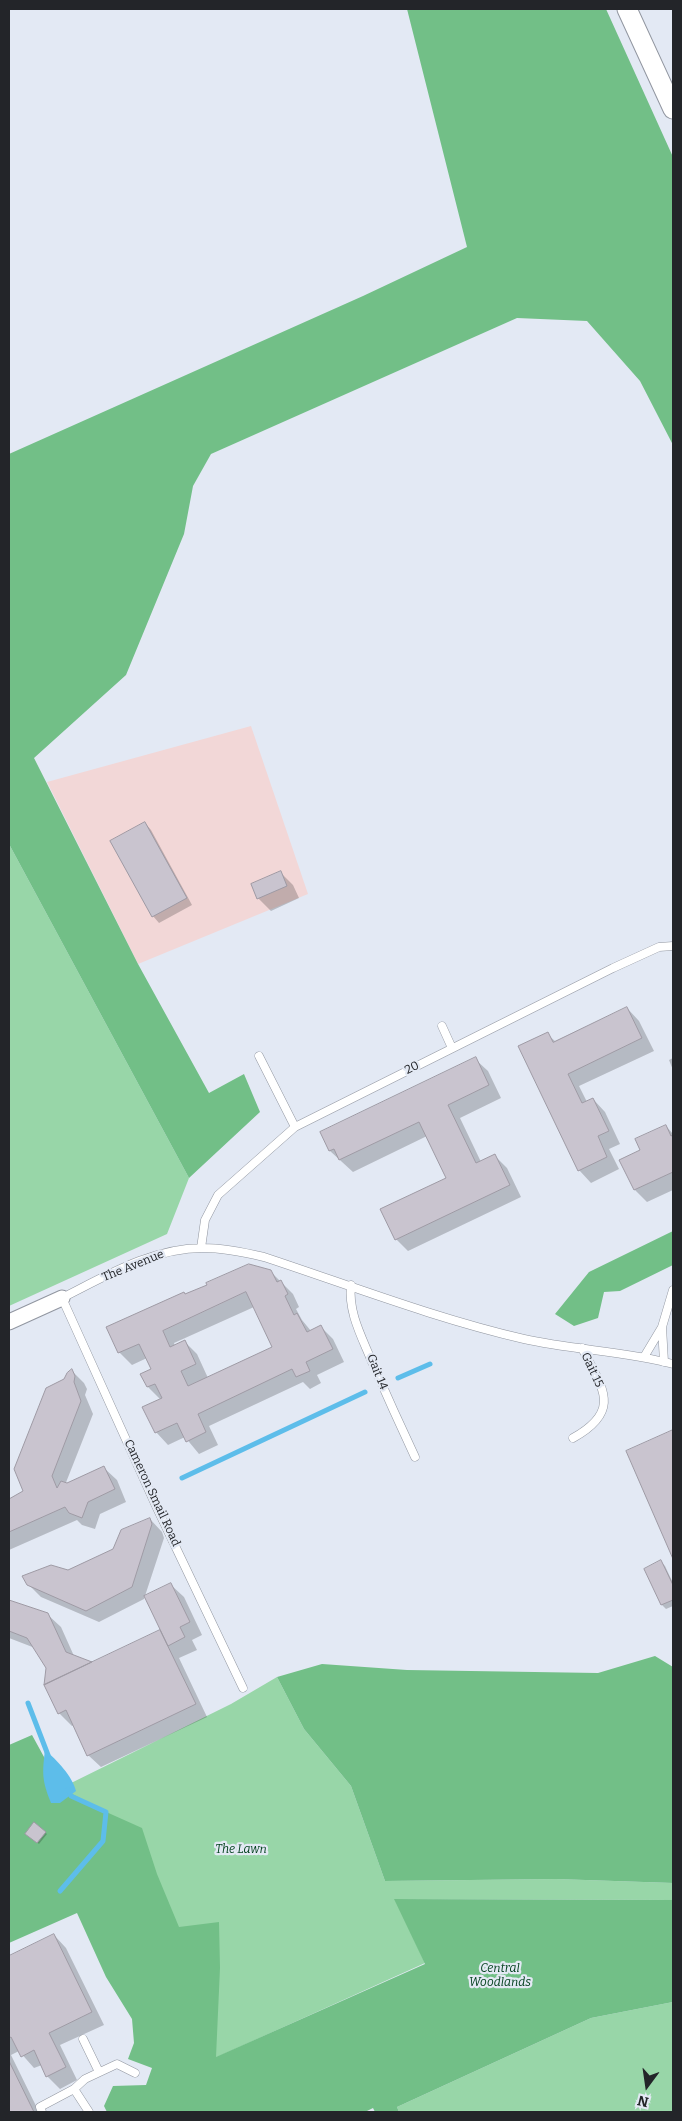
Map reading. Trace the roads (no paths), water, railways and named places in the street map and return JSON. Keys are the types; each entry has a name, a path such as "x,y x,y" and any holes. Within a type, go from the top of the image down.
{"street":[{"path":"627,9 673,109"},
{"name":"The Avenue","path":"9,1322 62,1298"}],"lane":[{"name":"20","path":"202,1248 205,1220 218,1195 295,1126 659,946 673,946"},
{"path":"442,1026 452,1048"},
{"path":"260,1056 295,1126"},
{"name":"The Avenue","path":"62,1298 139,1261 164,1252 202,1248 234,1250 264,1257 351,1285"},
{"path":"351,1285 502,1333 554,1345 644,1357 673,1364"},
{"name":"Gait 14","path":"351,1285 350,1298 353,1315 389,1402 415,1457"},
{"path":"644,1357 662,1327 673,1290"},
{"name":"Cameron Smail Road","path":"62,1298 157,1508 243,1688"},
{"path":"662,1327 664,1362"},
{"name":"Gait 15","path":"573,1438 590,1429 604,1409 605,1398 582,1348"},
{"path":"83,2039 99,2072"},
{"path":"42,2112 40,2107 74,2089 85,2079 117,2064 135,2072"},
{"path":"74,2089 89,2112"}],"water":[{"path":"45,1750 64,1769 76,1791 60,1803 51,1803 44,1783"}],"waterway":[{"path":"398,1378 430,1364"},
{"path":"182,1478 365,1392"},
{"path":"28,1703 48,1755"},
{"path":"60,1891 103,1841 106,1812 71,1796 68,1790"}],"park label":[{"name":"The Lawn","path":"241,1850"},
{"name":"Central Woodlands","path":"500,1976"}]}
